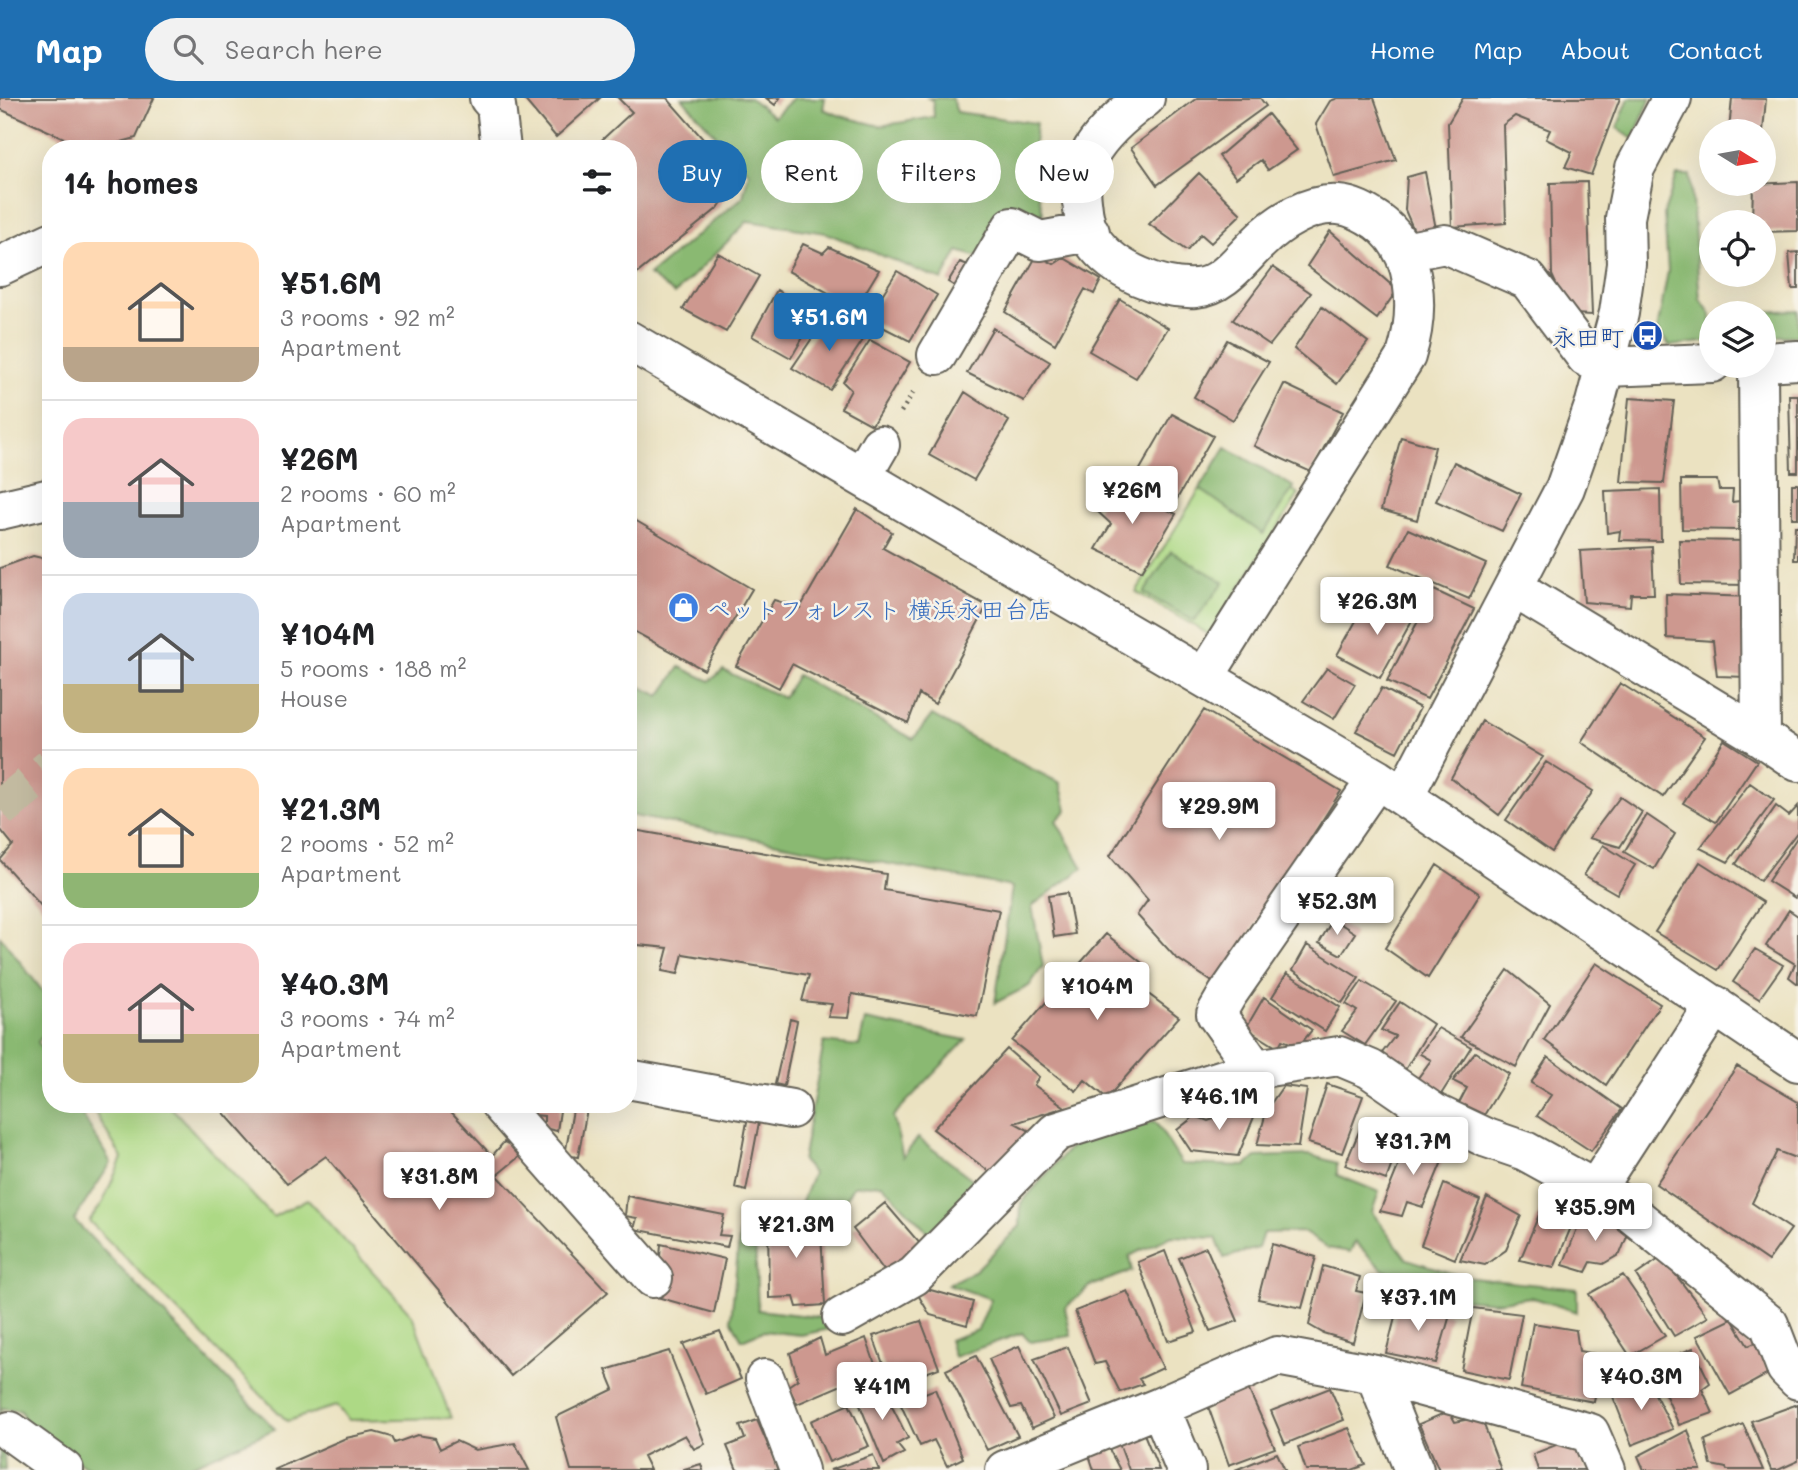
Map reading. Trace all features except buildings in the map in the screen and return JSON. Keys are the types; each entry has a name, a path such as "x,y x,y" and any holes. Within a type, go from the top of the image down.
{"street":[{"path":"489,98 496,106 500,140"},
{"path":"1145,98 1104,135 1089,156 1080,185 1083,214 1093,241 1115,263 1141,277 1171,286 1199,288 1224,277 1261,239 1303,210 1338,205 1361,210 1382,225 1402,245 1410,272 1415,307 1413,334 1406,356 1205,676"},
{"path":"1255,1069 1216,1014 1227,995 1391,788 1514,588 1565,488 1605,367 1619,313 1624,276 1625,218 1631,180 1672,98"},
{"path":"937,355 1012,227 1040,241 1090,232"},
{"path":"1404,252 1445,244 1528,279 1586,357 1605,367 1699,363"},
{"path":"0,266 42,246"},
{"path":"637,344 871,461 1205,676 1391,788 1798,1062"},
{"path":"1776,361 1798,360"},
{"path":"1758,378 1761,737"},
{"path":"0,510 42,500"},
{"path":"1514,588 1798,762"},
{"path":"1595,1189 1715,1005"},
{"path":"842,1317 914,1276 1056,1132 1255,1069 1339,1056 1370,1069 1434,1112 1525,1152 1616,1201 1769,1324 1786,1368 1798,1380"},
{"path":"637,1081 791,1109"},
{"path":"508,1113 653,1278"},
{"path":"1005,1470 1160,1408 1277,1356 1376,1374 1590,1433 1606,1470"},
{"path":"1376,1374 1414,1470"},
{"path":"765,1380 799,1470"},
{"path":"1160,1408 1186,1470"},
{"path":"13,1470 10,1425 64,1470"}],"path":[{"path":"871,461 937,355"}],"green space":[{"path":"682,98 750,98 774,117 793,98 825,98 823,109 880,126 934,117 933,101 928,98 952,98 957,112 1036,123 1034,140 1015,140 1015,203 1041,203 1043,213 1036,227 977,257 958,251 942,280 826,233 748,221 675,294 649,275 736,203 747,203 747,140 720,140"},
{"path":"1629,98 1651,98 1633,139 1617,128"},
{"path":"1677,175 1690,175 1701,301 1699,301 1699,342 1670,346 1657,331 1668,271 1664,213"},
{"path":"1798,310 1798,336 1776,336 1776,311"},
{"path":"1226,447 1299,494 1210,635 1136,592"},
{"path":"1226,447 1294,487 1263,534 1200,489"},
{"path":"1171,551 1224,582 1194,621 1144,593"},
{"path":"680,667 710,681 723,670 783,698 797,675 913,739 932,715 1060,783 1067,810 1056,821 1083,868 1032,906 1043,966 1029,986 995,1003 1012,887 637,817 637,685 660,696"},
{"path":"0,936 42,990 42,1037 38,1042 42,1048 42,1113 81,1113 111,1163 74,1220 275,1429 181,1470 91,1470 28,1427 21,1411 1,1408 5,1470 0,1470"},
{"path":"865,1020 966,1040 893,1116 903,1157 918,1138 984,1188 932,1237 882,1184 853,1186 838,1213 826,1206 801,1204 813,1173 802,1161 824,1042 859,1046"},
{"path":"95,1113 176,1113 273,1217 307,1199 412,1315 451,1418 349,1420 336,1406 287,1421 89,1221 103,1202 122,1158"},
{"path":"1155,1121 1182,1164 1246,1166 1256,1157 1310,1155 1337,1163 1337,1175 1379,1192 1372,1212 1407,1259 1463,1277 1577,1289 1577,1312 1531,1297 1495,1302 1459,1299 1383,1270 1355,1242 1350,1252 1328,1248 1303,1232 1263,1233 1258,1248 1224,1258 1216,1238 1172,1236 1129,1256 1132,1271 1090,1286 1065,1308 1071,1336 1030,1342 1022,1333 954,1357 949,1340 978,1330 991,1299 948,1284 976,1270 1020,1226 1021,1203 1073,1144"},
{"path":"754,1218 758,1310 824,1318 830,1329 801,1335 763,1331 742,1340 731,1319 741,1220"}],"tunnel":[{"path":"0,809 42,774"}],"place":[{"name":"永田町","path":"1647,336"},
{"name":"ペットフォレスト 横浜永田台店","path":"684,608"}]}
